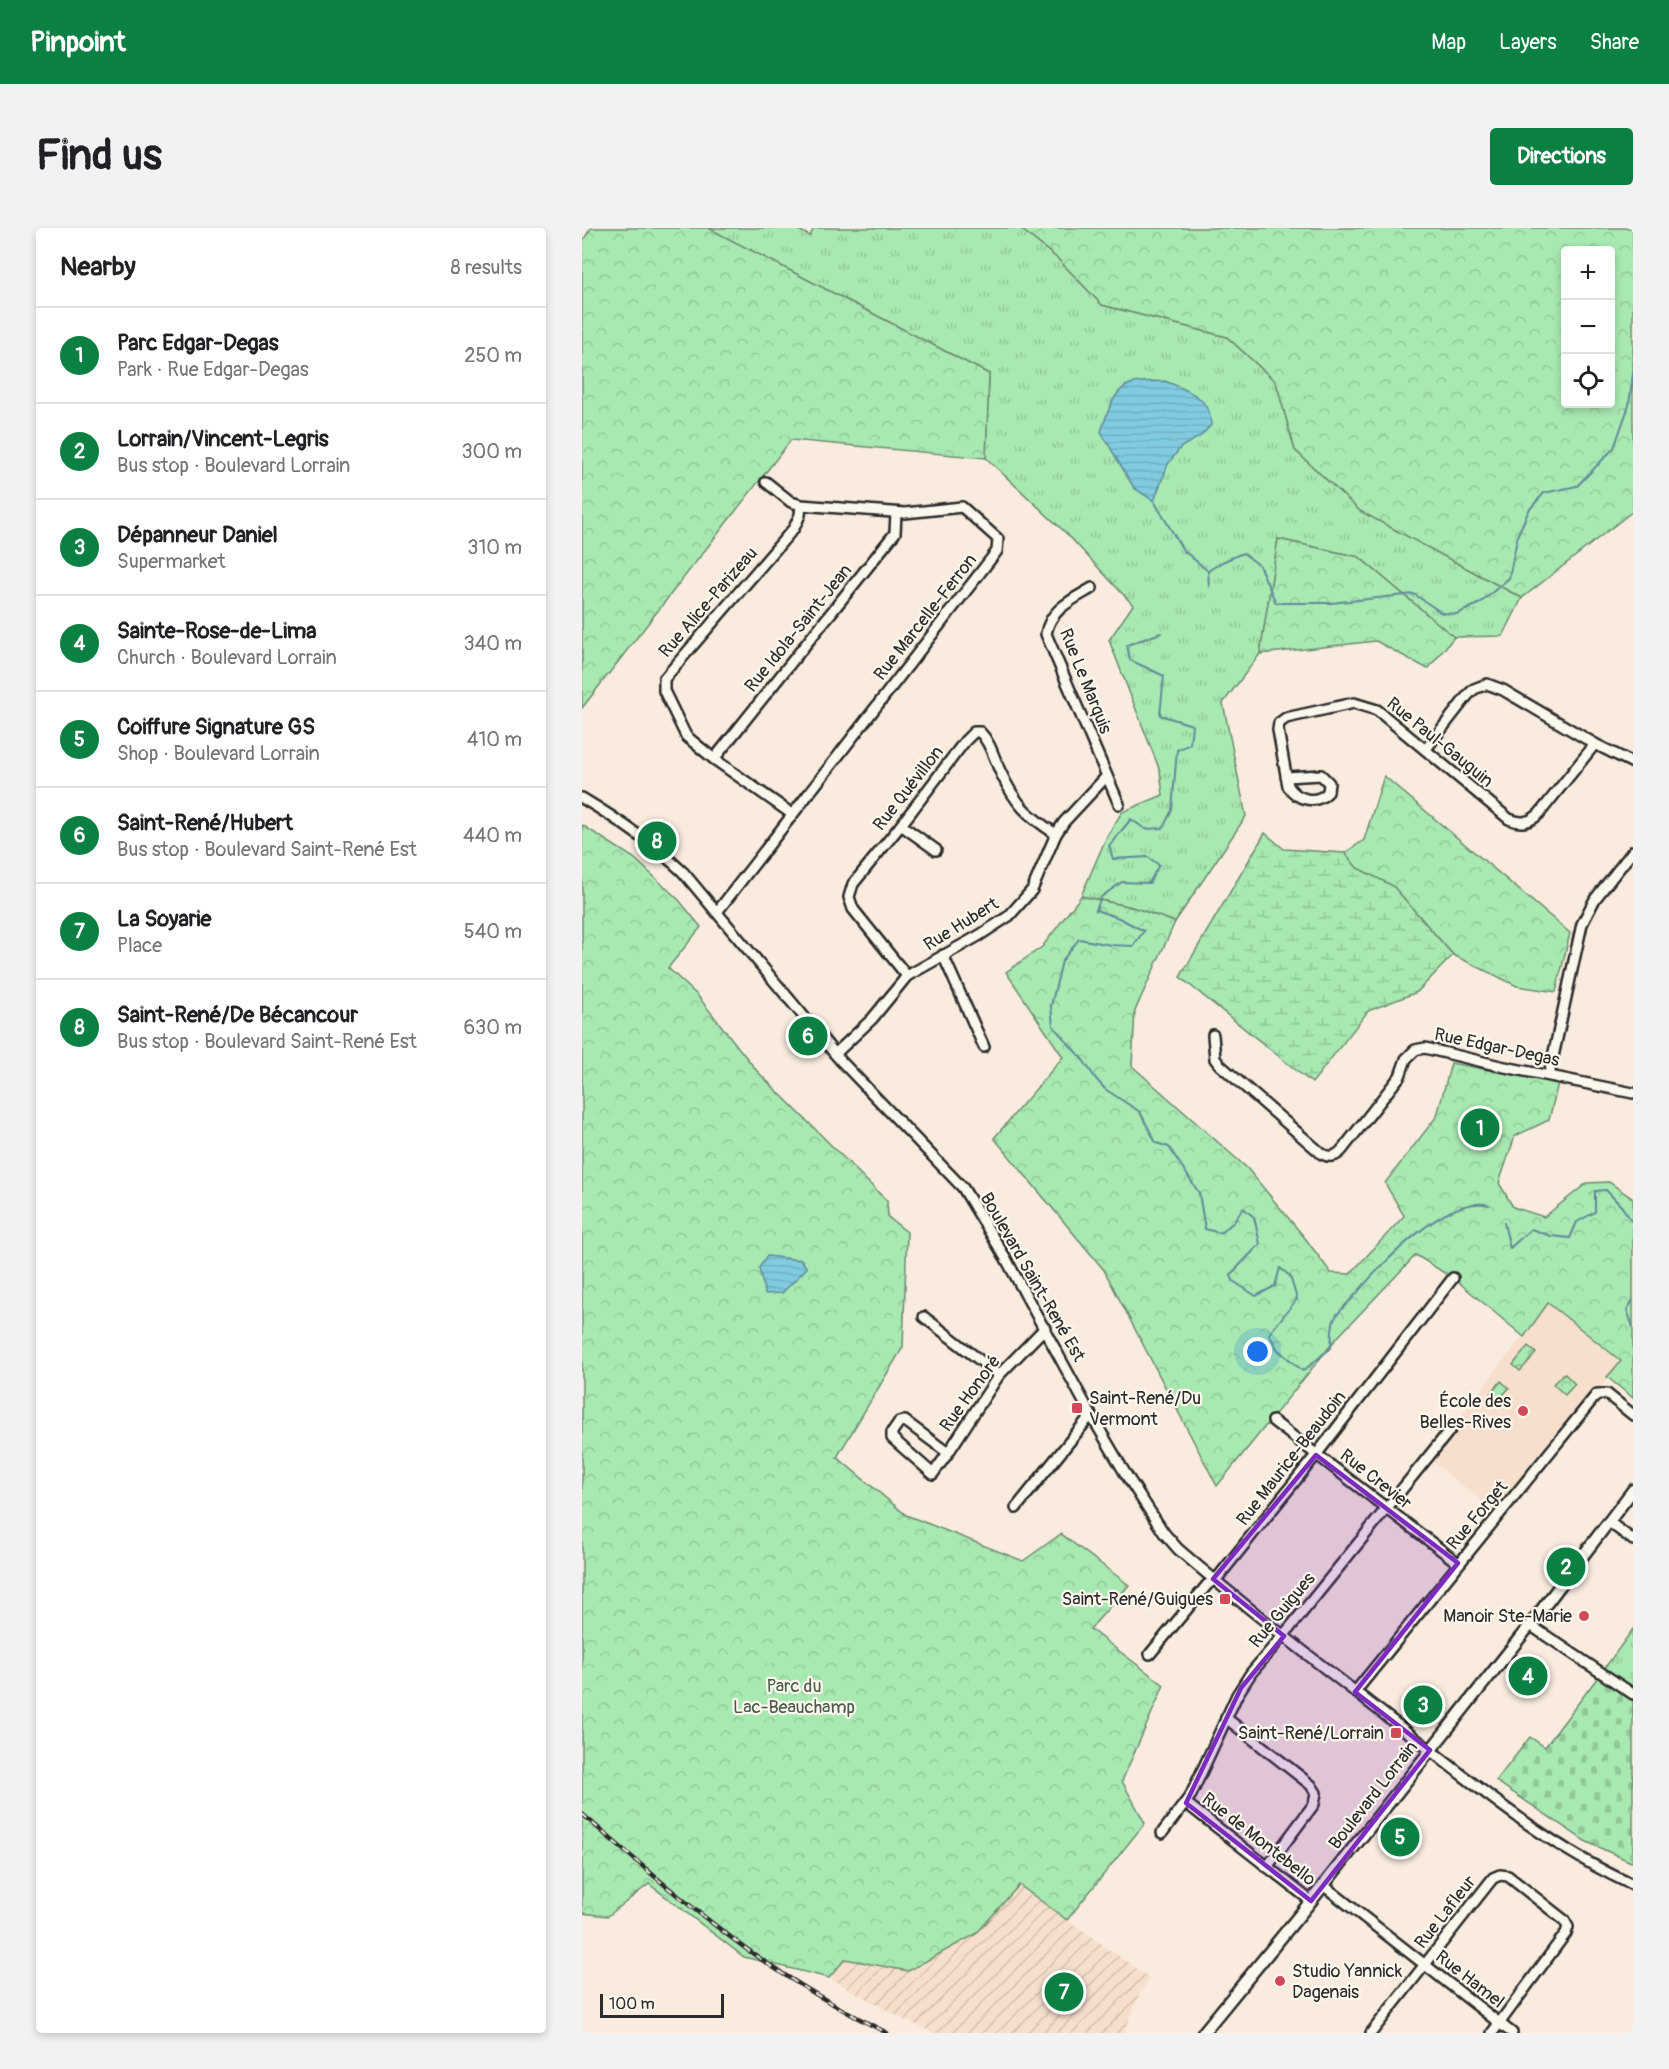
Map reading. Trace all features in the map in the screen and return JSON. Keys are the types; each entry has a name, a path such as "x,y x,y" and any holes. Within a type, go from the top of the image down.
{"main road":[{"name":"Boulevard Lorrain","path":"1203,2033 1530,1625 1633,1490"}],"street":[{"name":"Rue Marcelle-Ferron","path":"717,912 998,551 998,539 962,507 896,513 801,505 791,502 766,483"},
{"name":"Rue Alice-Parizeau","path":"792,814 714,759 686,736 664,691 664,679 794,528 801,505"},
{"name":"Rue Idola-Saint-Jean","path":"714,759 895,533 896,513"},
{"name":"Rue Le Marquis","path":"1092,588 1054,614 1047,624 1046,634 1119,804"},
{"path":"1426,749 1468,695 1474,689 1487,684 1503,690 1633,764"},
{"name":"Rue Paul-Gauguin","path":"1286,777 1278,730 1279,723 1286,718 1354,703 1377,710 1509,819 1523,823 1534,819 1539,814 1595,744"},
{"name":"Rue Quévillon","path":"907,976 853,909 849,897 853,884 974,732 980,732 987,739 1015,800 1032,819 1056,834"},
{"path":"1321,775 1329,783 1328,792 1318,800 1295,796 1288,786 1286,777 1321,775"},
{"name":"Rue Hubert","path":"836,1054 872,1019 907,976 1009,916 1032,890 1056,834 1064,822 1106,777"},
{"name":"Boulevard Saint-René Est","path":"582,798 623,823 661,851 683,872 836,1054 963,1188 985,1222 1125,1473 1164,1533 1178,1549 1284,1636 1495,1802 1593,1866 1633,1885"},
{"path":"902,825 936,850"},
{"path":"1550,1075 1582,924 1595,899 1633,851"},
{"path":"943,955 984,1047"},
{"name":"Rue Edgar-Degas","path":"1213,1035 1215,1059 1220,1065 1327,1156 1334,1156 1342,1150 1400,1076 1406,1059 1415,1050 1425,1048 1633,1093"},
{"name":"Rue Maurice-Beaudoin","path":"1149,1654 1213,1579 1219,1576 1453,1278"},
{"path":"924,1317 999,1375"},
{"name":"Rue Honoré","path":"948,1453 905,1421 899,1422 892,1432 892,1438 933,1474 948,1453 999,1375 1045,1328"},
{"name":"Rue Forget","path":"1355,1692 1597,1394 1607,1395 1633,1415"},
{"path":"1016,1508 1091,1415"},
{"name":"Rue Crevier","path":"1273,1421 1458,1563"},
{"name":"Rue Guigues","path":"1162,1833 1186,1803 1245,1681 1454,1425"},
{"path":"1609,1522 1633,1540"},
{"path":"1530,1625 1633,1694"},
{"path":"1226,1719 1311,1785 1316,1792 1314,1804 1267,1867"},
{"name":"Rue de Montebello","path":"1186,1803 1311,1901"},
{"name":"Rue Lafleur","path":"1424,1965 1493,1878 1500,1875 1508,1876 1564,1920 1568,1926 1566,1934 1500,2023"},
{"name":"Rue Hamel","path":"1323,1885 1512,2033"},
{"path":"1371,2033 1424,1965"},
{"path":"1492,2033 1500,2023"}],"highlighted area":[{"path":"1316,1455 1458,1563 1355,1692 1430,1750 1311,1901 1186,1803 1241,1688 1284,1636 1213,1579"}],"shaded area":[{"name":"École des Belles-Rives","path":"1548,1303 1621,1362 1602,1386 1607,1394 1600,1393 1499,1515 1428,1458"},
{"path":"952,1838 1150,1978 1140,1993 1124,2033 934,2033 903,2019 829,1978"}],"green space":[{"path":"591,228 708,228 989,374 986,458 791,440 582,708 582,242"},
{"path":"708,228 795,228 810,236 814,228 1020,228 1058,259 1102,305 1227,337 1276,382 1295,450 1360,511 1522,598 1503,636 1454,637 1359,557 1278,539 1260,654 1223,703 1246,816 1175,922 1132,907 1081,896 1107,836 1122,812 1163,795 1160,771 1109,640 1133,605 1068,535 986,458 989,374"},
{"path":"1020,228 1633,228 1633,511 1522,598 1360,511 1295,450 1276,382 1227,337 1102,305 1058,259"},
{"path":"1278,539 1359,557 1454,637 1428,669 1376,641 1260,654"},
{"path":"1384,776 1570,933 1556,992 1517,986 1453,955 1393,886 1357,868 1345,853 1364,840"},
{"name":"Parc du Lac-Beauchamp","path":"582,825 634,858 679,900 701,927 668,968 697,995 757,1071 887,1201 888,1217 907,1232 903,1347 837,1457 906,1515 1023,1561 1061,1534 1129,1585 1090,1629 1164,1685 1122,1781 1145,1823 1067,1920 1019,1885 976,1934 908,1971 845,1959 829,1978 744,1957 649,1884 608,1916 582,1913"},
{"path":"1265,833 1284,849 1345,853 1357,868 1393,886 1453,955 1417,992 1368,1011 1312,1083 1180,977"},
{"path":"1081,896 1132,907 1175,922 1135,1011 1132,1066 1247,1168 1331,1273 1350,1274 1404,1216 1385,1183 1437,1116 1451,1063 1558,1083 1549,1120 1515,1136 1499,1183 1513,1207 1544,1217 1587,1183 1609,1182 1633,1199 1633,1398 1607,1377 1621,1361 1548,1303 1524,1337 1457,1281 1416,1255 1335,1340 1217,1486 1104,1270 994,1138 1063,1057 1006,972 1042,947"},
{"path":"1528,1346 1536,1353 1520,1371 1513,1365"},
{"path":"1564,1373 1575,1384 1565,1395 1553,1384"},
{"path":"1501,1381 1509,1388 1494,1406 1486,1399"},
{"path":"1633,1629 1633,1694 1601,1673"},
{"path":"1601,1673 1633,1694 1633,1859 1631,1862 1585,1841 1496,1781 1530,1737 1545,1747"}],"water":[{"path":"1165,381 1202,401 1210,415 1211,425 1201,436 1181,447 1168,464 1154,501 1134,488 1101,432 1110,406 1117,394 1126,386 1135,383"},
{"path":"767,1256 801,1260 807,1268 782,1293 765,1294 759,1268"}],"waterway":[{"path":"1209,587 1208,571 1243,553 1259,565 1276,603 1331,603 1414,594 1442,613 1457,614 1480,603 1509,578 1518,534 1529,510 1544,493 1577,486 1614,448 1629,405 1633,373"},
{"path":"1154,501 1183,550 1208,571"},
{"path":"1161,633 1127,645 1130,660 1164,676 1160,715 1192,725 1190,744 1177,750 1172,810 1163,828 1145,829 1131,819 1109,846 1113,859 1148,857 1159,865 1149,883 1122,882 1101,897 1096,910 1119,918 1144,931 1133,946 1111,945 1079,939 1062,961 1051,1006 1053,1026 1105,1089 1140,1112 1156,1143 1169,1147 1199,1193 1205,1229 1220,1233 1234,1222 1243,1208 1254,1217 1260,1244 1231,1274 1233,1281 1256,1296 1275,1286 1280,1268 1290,1276 1297,1299 1269,1334 1278,1350 1303,1371 1331,1348 1333,1323 1338,1313 1397,1250 1435,1221 1454,1210 1472,1204 1489,1205"},
{"path":"1504,1223 1510,1248 1531,1229 1551,1236 1570,1238 1577,1222 1595,1212 1595,1191 1606,1190 1633,1223"},
{"path":"1633,1300 1627,1310 1633,1327"}],"railway":[{"path":"582,1814 648,1871 736,1941 842,2010 887,2033"}],"place":[{"name":"Saint-René/De Bécancour","path":"657,841"},
{"name":"Saint-René/Hubert","path":"808,1036"},
{"name":"Parc Edgar-Degas","path":"1480,1128"},
{"name":"Saint-René/Du Vermont","path":"1077,1408"},
{"name":"École des Belles-Rives","path":"1523,1411"},
{"name":"Lorrain/Vincent-Legris","path":"1566,1567"},
{"name":"Saint-René/Guigues","path":"1225,1599"},
{"name":"Manoir Ste-Marie","path":"1584,1616"},
{"name":"Sainte-Rose-de-Lima","path":"1528,1676"},
{"name":"Dépanneur Daniel","path":"1423,1705"},
{"name":"Saint-René/Lorrain","path":"1396,1733"},
{"name":"Coiffure Signature GS","path":"1400,1837"},
{"name":"Studio Yannick Dagenais","path":"1280,1981"},
{"name":"La Soyarie","path":"1064,1992"}]}
